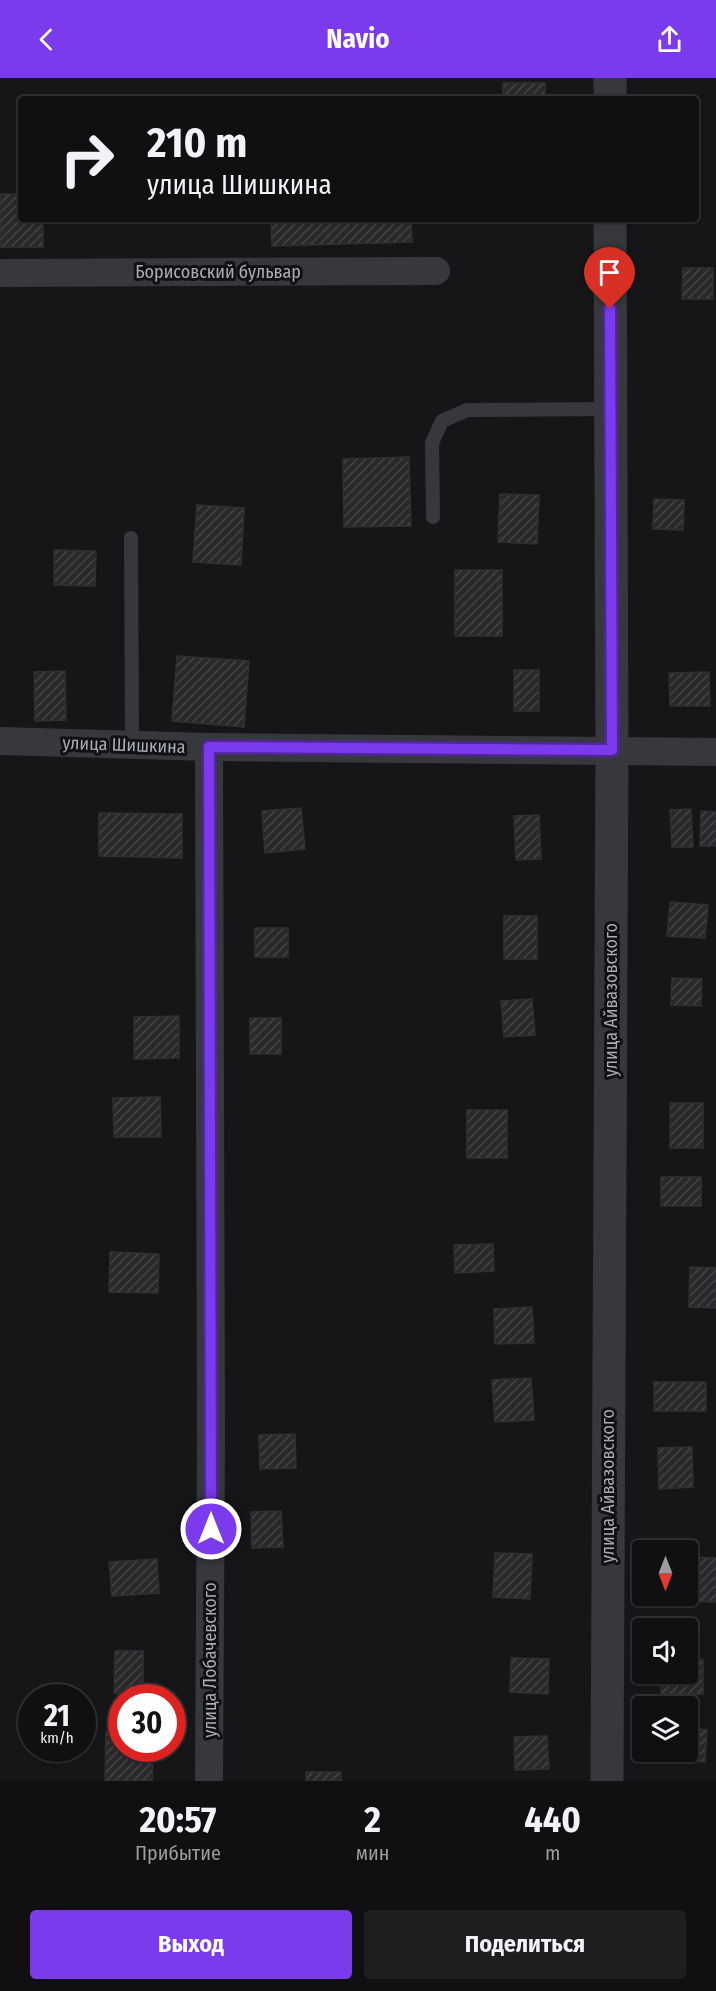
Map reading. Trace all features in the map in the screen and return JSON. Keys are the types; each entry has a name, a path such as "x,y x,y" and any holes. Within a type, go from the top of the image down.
{"street":[{"path":"610,78 610,96"},
{"name":"улица Айвазовского","path":"607,1781 612,750 610,222"},
{"name":"Борисовский бульвар","path":"0,273 436,271"},
{"name":"улица Шишкина","path":"0,741 209,747 716,752"},
{"name":"улица Лобачевского","path":"209,747 211,1450 209,1781"}],"lane":[{"path":"433,517 432,443 442,422 467,410 611,409"},
{"path":"131,538 132,745"}],"building":[{"path":"503,83 545,83 545,96 503,96"},
{"path":"0,194 18,194 18,222 43,222 43,247 0,247"},
{"path":"271,222 411,222 412,242 272,246"},
{"path":"683,268 713,268 713,299 682,299"},
{"path":"409,457 411,526 344,527 343,459"},
{"path":"500,494 539,495 537,544 498,542"},
{"path":"654,499 684,500 683,530 653,529"},
{"path":"197,505 244,508 241,565 193,562"},
{"path":"54,550 96,551 95,586 54,585"},
{"path":"455,570 502,570 502,636 455,636"},
{"path":"177,656 249,661 244,727 172,721"},
{"path":"514,670 539,670 539,711 514,711"},
{"path":"65,671 66,720 35,721 34,672"},
{"path":"709,672 710,706 670,706 669,673"},
{"path":"301,808 305,849 265,853 262,811"},
{"path":"691,809 693,847 672,847 670,810"},
{"path":"701,811 716,812 716,846 700,846"},
{"path":"99,813 182,814 182,858 99,856"},
{"path":"539,815 541,859 516,860 514,816"},
{"path":"670,902 708,905 705,938 667,936"},
{"path":"504,916 537,916 537,959 504,959"},
{"path":"255,928 288,928 288,957 255,957"},
{"path":"672,978 702,979 701,1006 671,1005"},
{"path":"532,999 535,1035 504,1037 501,1001"},
{"path":"179,1016 179,1058 134,1059 134,1017"},
{"path":"250,1018 281,1018 281,1054 250,1054"},
{"path":"160,1097 161,1137 114,1137 113,1098"},
{"path":"670,1103 703,1103 703,1148 670,1148"},
{"path":"467,1110 507,1110 507,1158 467,1158"},
{"path":"661,1177 701,1177 701,1206 661,1206"},
{"path":"493,1244 494,1271 455,1273 454,1245"},
{"path":"110,1252 159,1254 158,1293 109,1292"},
{"path":"690,1267 716,1268 716,1308 689,1307"},
{"path":"532,1307 534,1343 495,1344 494,1309"},
{"path":"531,1378 534,1420 495,1422 492,1380"},
{"path":"654,1382 706,1382 706,1411 654,1411"},
{"path":"295,1434 296,1468 260,1469 259,1435"},
{"path":"692,1447 693,1487 659,1489 658,1448"},
{"path":"281,1511 283,1547 252,1548 251,1512"},
{"path":"495,1553 532,1554 530,1599 493,1597"},
{"path":"698,1557 716,1558 716,1602 698,1601"},
{"path":"157,1559 159,1593 112,1596 109,1562"},
{"path":"115,1651 143,1651 143,1684 114,1684"},
{"path":"511,1658 549,1659 548,1694 510,1692"},
{"path":"698,1660 703,1660 703,1694 661,1694 661,1684 698,1684"},
{"path":"698,1729 707,1730 705,1762 698,1761"},
{"path":"106,1732 108,1732 108,1762 153,1762 152,1781 105,1781"},
{"path":"547,1736 549,1769 515,1770 514,1737"},
{"path":"306,1772 341,1772 341,1781 306,1781"}],"route":[{"path":"211,1529 209,747 612,750 610,309"}]}
